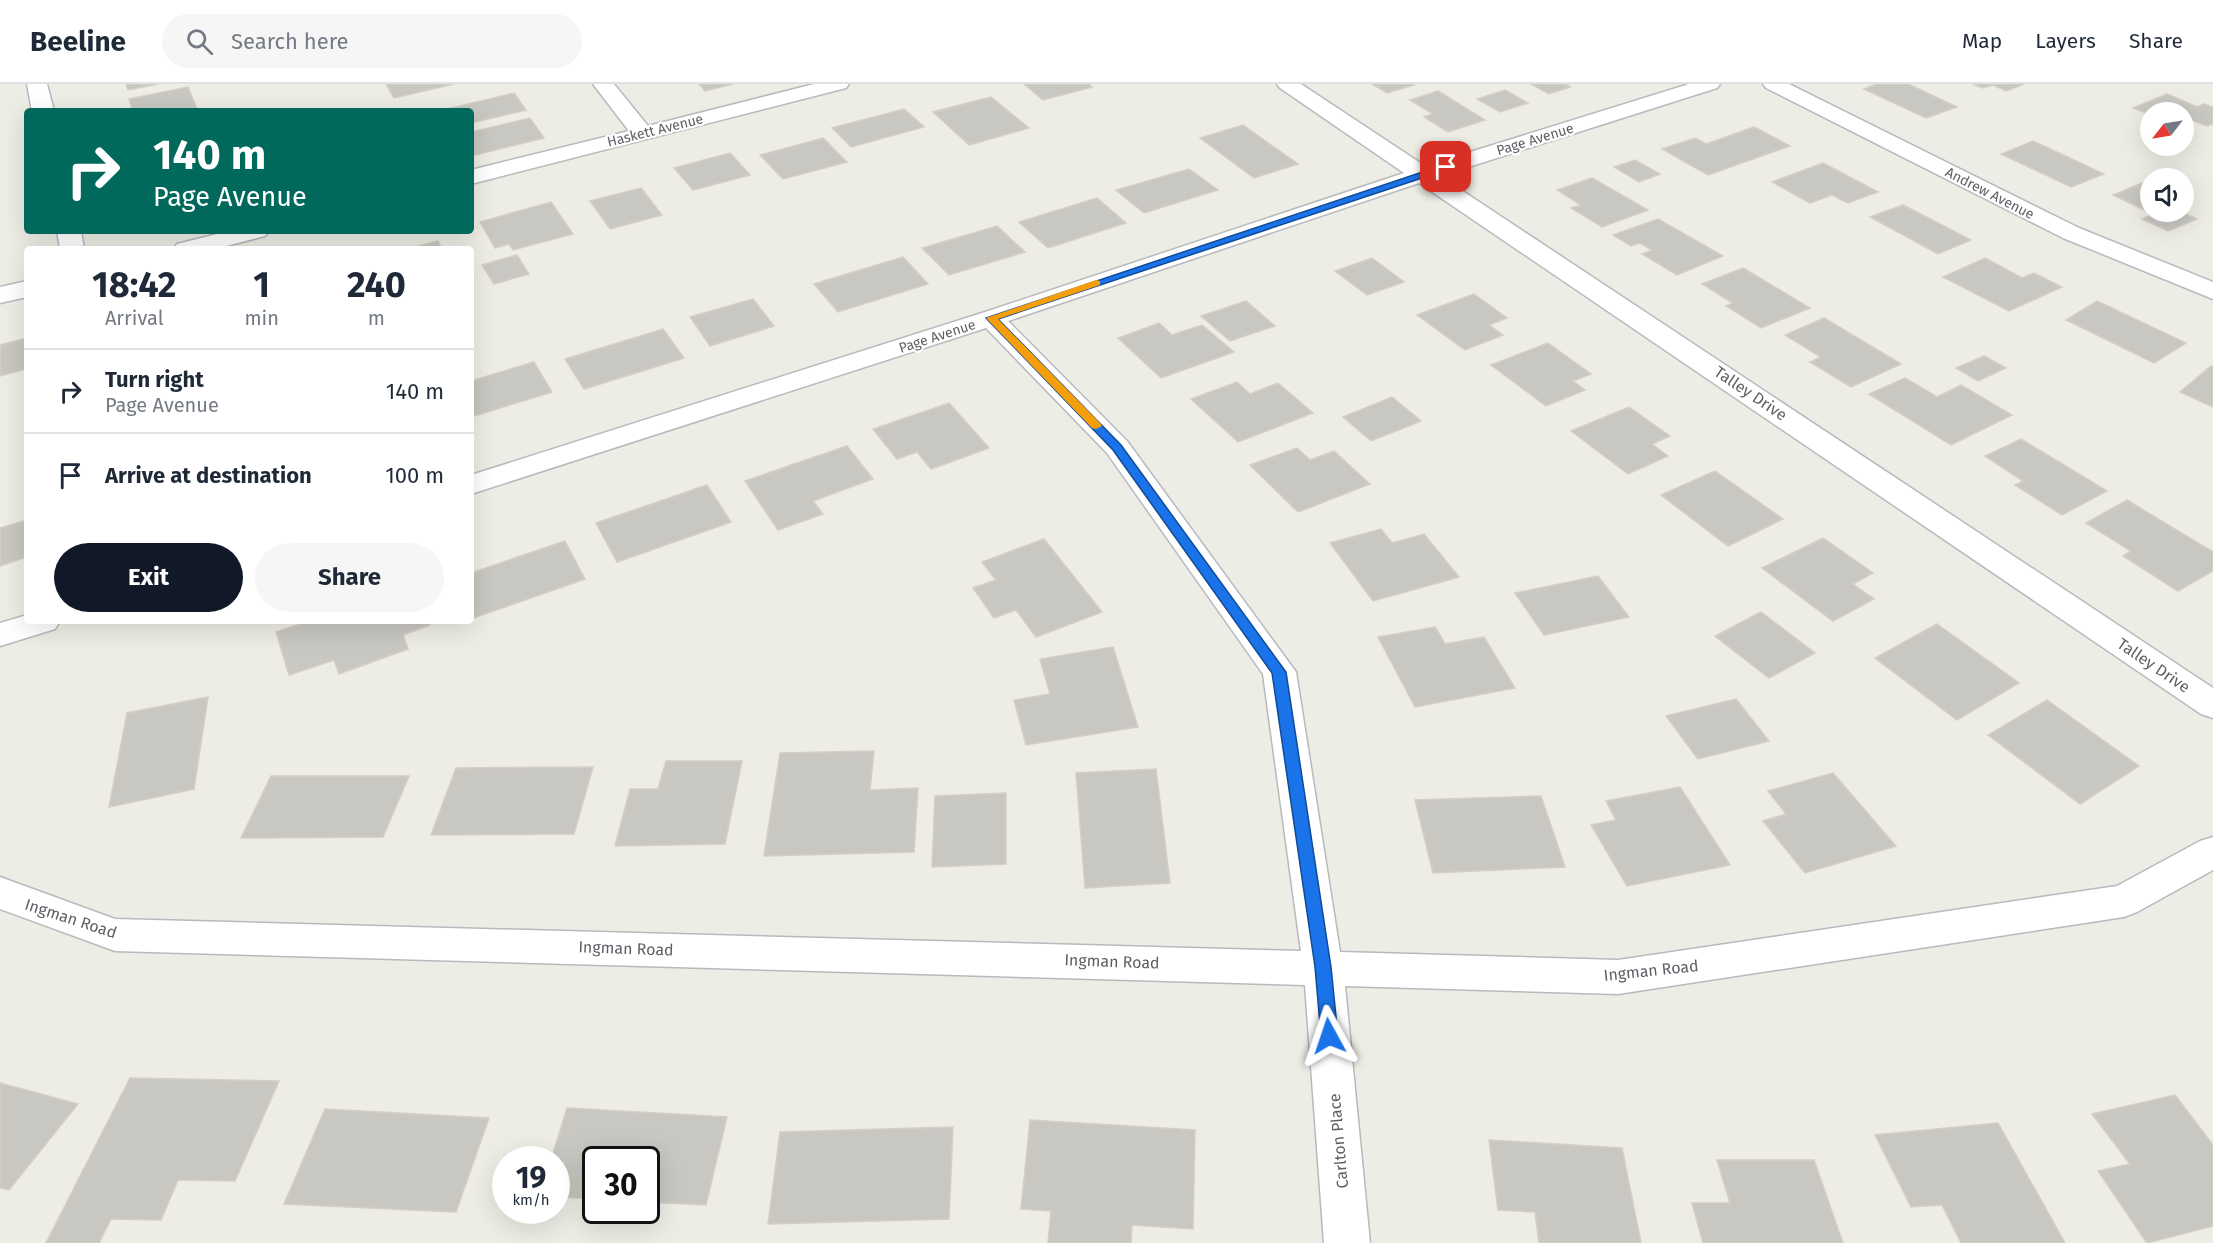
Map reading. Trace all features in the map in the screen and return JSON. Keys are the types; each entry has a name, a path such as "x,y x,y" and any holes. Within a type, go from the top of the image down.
{"street":[{"path":"37,84 42,108"},
{"path":"603,84 642,134"},
{"name":"Haskett Avenue","path":"474,176 839,84"},
{"name":"Talley Drive","path":"1287,84 2213,705"},
{"name":"Page Avenue","path":"474,484 991,318 1424,174 1710,84"},
{"name":"Andrew Avenue","path":"1773,84 2071,233 2213,291"},
{"path":"198,246 245,234"},
{"path":"0,296 24,290"},
{"name":"Carlton Place","path":"991,318 1117,447 1279,672 1323,967 1347,1243"},
{"path":"0,635 35,624"},
{"name":"Ingman Road","path":"0,893 115,935 1618,977 2124,901 2213,852"}],"building":[{"path":"126,84 158,84 128,90"},
{"path":"386,84 454,84 394,98"},
{"path":"699,84 733,84 705,91"},
{"path":"1024,84 1089,84 1092,87 1043,100"},
{"path":"1372,84 1412,84 1414,85 1387,93"},
{"path":"1531,84 1569,84 1566,85 1570,87 1549,94"},
{"path":"1877,84 1908,84 1957,107 1926,118 1864,89"},
{"path":"1973,84 2024,84 2006,91 1993,85 1983,88"},
{"path":"188,87 197,108 132,108 129,99"},
{"path":"1505,90 1528,103 1500,112 1477,99"},
{"path":"1438,91 1485,120 1448,132 1424,117 1433,114 1410,100"},
{"path":"514,93 526,110 474,122 474,108 452,108"},
{"path":"2167,94 2185,102 2148,102"},
{"path":"991,97 1029,128 969,145 933,112"},
{"path":"2204,104 2213,107 2213,124 2207,126 2194,121 2194,106"},
{"path":"904,109 924,127 851,147 832,128"},
{"path":"530,118 544,138 474,155 474,131"},
{"path":"1243,125 1298,164 1254,178 1200,138"},
{"path":"1754,127 1790,146 1708,175 1662,149 1695,138 1706,144"},
{"path":"823,138 847,162 783,179 760,155"},
{"path":"2033,141 2104,174 2071,187 2001,154"},
{"path":"730,153 750,175 693,190 674,168"},
{"path":"1635,160 1660,174 1639,182 1614,167"},
{"path":"1823,163 1878,192 1848,203 1832,195 1810,203 1772,182"},
{"path":"1189,169 1218,190 1144,213 1116,190"},
{"path":"1592,178 1648,210 1602,227 1571,208 1581,205 1557,190"},
{"path":"2140,184 2140,208 2113,195"},
{"path":"641,188 662,215 610,229 590,201"},
{"path":"1097,198 1126,223 1048,248 1019,222"},
{"path":"551,202 573,234 513,250 509,244 495,248 480,222"},
{"path":"1903,205 1971,240 1938,254 1870,217"},
{"path":"1658,219 1723,256 1677,275 1642,254 1652,250 1640,243 1631,246 1613,235"},
{"path":"2148,222 2190,222 2168,231"},
{"path":"997,226 1025,252 949,275 922,248"},
{"path":"438,241 440,246 419,246"},
{"path":"517,255 529,274 494,284 482,265"},
{"path":"903,257 928,284 838,312 814,284"},
{"path":"1372,258 1404,282 1367,295 1335,271"},
{"path":"1985,258 2022,278 2034,273 2062,287 2009,311 1943,277"},
{"path":"1743,268 1810,308 1761,328 1726,306 1733,303 1702,284"},
{"path":"1474,294 1507,318 1489,325 1503,335 1465,350 1417,315"},
{"path":"753,299 774,326 710,346 690,317"},
{"path":"1246,301 1275,326 1230,341 1201,316"},
{"path":"2097,301 2186,343 2154,363 2066,320"},
{"path":"1824,318 1901,364 1851,387 1810,362 1821,357 1785,335"},
{"path":"1159,323 1172,335 1202,325 1234,352 1161,378 1118,338"},
{"path":"663,329 684,358 584,389 565,359"},
{"path":"24,339 24,370 0,376 0,345"},
{"path":"1548,343 1591,374 1573,381 1585,390 1546,406 1491,365"},
{"path":"1984,356 2006,368 1978,381 1956,368"},
{"path":"534,362 552,392 474,416 474,380"},
{"path":"2211,366 2213,367 2213,407 2180,392"},
{"path":"1905,378 1937,397 1961,385 2012,415 1951,445 1869,394"},
{"path":"1237,382 1250,394 1278,383 1313,413 1238,442 1191,399"},
{"path":"1392,397 1421,421 1371,441 1343,417"},
{"path":"949,403 989,448 931,469 917,452 897,459 873,429"},
{"path":"1629,407 1670,436 1652,444 1668,456 1628,474 1571,431"},
{"path":"2021,439 2107,491 2062,515 2015,485 2023,481 1985,456"},
{"path":"847,446 873,479 813,501 823,514 778,530 745,481"},
{"path":"1297,448 1310,460 1334,451 1370,484 1298,512 1250,465"},
{"path":"1715,471 1783,519 1728,546 1661,495"},
{"path":"707,485 731,522 617,562 596,523"},
{"path":"2127,500 2213,552 2213,571 2178,591 2123,556 2131,551 2086,523"},
{"path":"24,521 24,558 0,566 0,528"},
{"path":"1381,529 1392,543 1424,534 1459,577 1373,601 1330,543"},
{"path":"1823,538 1873,573 1853,584 1874,599 1833,621 1762,568"},
{"path":"1044,539 1102,612 1036,637 1016,610 994,618 973,588 996,580 982,562"},
{"path":"565,541 585,579 474,618 474,572"},
{"path":"1598,576 1629,617 1544,635 1515,593"},
{"path":"1761,612 1815,653 1769,678 1715,636"},
{"path":"300,624 430,625 403,635 408,649 339,674 334,660 289,675 276,632"},
{"path":"1937,624 2019,683 1957,720 1875,658"},
{"path":"1435,627 1445,644 1484,637 1515,688 1415,707 1378,637"},
{"path":"1113,647 1138,727 1026,745 1014,700 1050,694 1040,659"},
{"path":"208,697 194,789 109,807 127,713"},
{"path":"1736,699 1769,741 1698,759 1666,716"},
{"path":"2047,700 2139,766 2080,804 1988,735"},
{"path":"874,751 870,790 918,788 914,852 764,856 780,753"},
{"path":"666,761 742,761 725,844 615,846 630,789 658,789"},
{"path":"593,767 574,834 431,835 456,768"},
{"path":"1156,769 1170,883 1085,888 1076,773"},
{"path":"1833,773 1896,846 1805,873 1763,821 1786,814 1768,791"},
{"path":"271,776 409,776 383,837 241,838"},
{"path":"1680,787 1730,865 1627,886 1591,825 1616,820 1606,801"},
{"path":"1006,793 1006,864 932,867 935,796"},
{"path":"1541,796 1565,867 1433,873 1415,800"},
{"path":"130,1078 279,1081 235,1181 178,1180 161,1220 111,1219 99,1243 46,1243"},
{"path":"0,1083 78,1104 9,1190 0,1188"},
{"path":"2175,1095 2213,1145 2213,1226 2147,1243 2098,1171 2130,1164 2092,1114"},
{"path":"567,1108 727,1117 706,1205 660,1203 660,1146 582,1146 582,1198 570,1198 570,1146 555,1146"},
{"path":"325,1109 489,1118 456,1212 284,1204"},
{"path":"1030,1120 1195,1130 1193,1229 1132,1225 1131,1243 1048,1243 1051,1211 1021,1209"},
{"path":"1998,1123 2065,1243 1961,1243 1942,1205 1911,1207 1875,1135"},
{"path":"953,1127 949,1219 768,1224 780,1132"},
{"path":"1489,1140 1622,1148 1641,1243 1539,1243 1535,1212 1498,1210"},
{"path":"1717,1160 1814,1160 1843,1243 1703,1243 1692,1203 1730,1203"}],"slow traffic":[{"path":"1096,283 991,318 1096,426"}],"route":[{"path":"1329,1036 1323,967 1279,672 1117,447 991,318 1446,167"}]}
